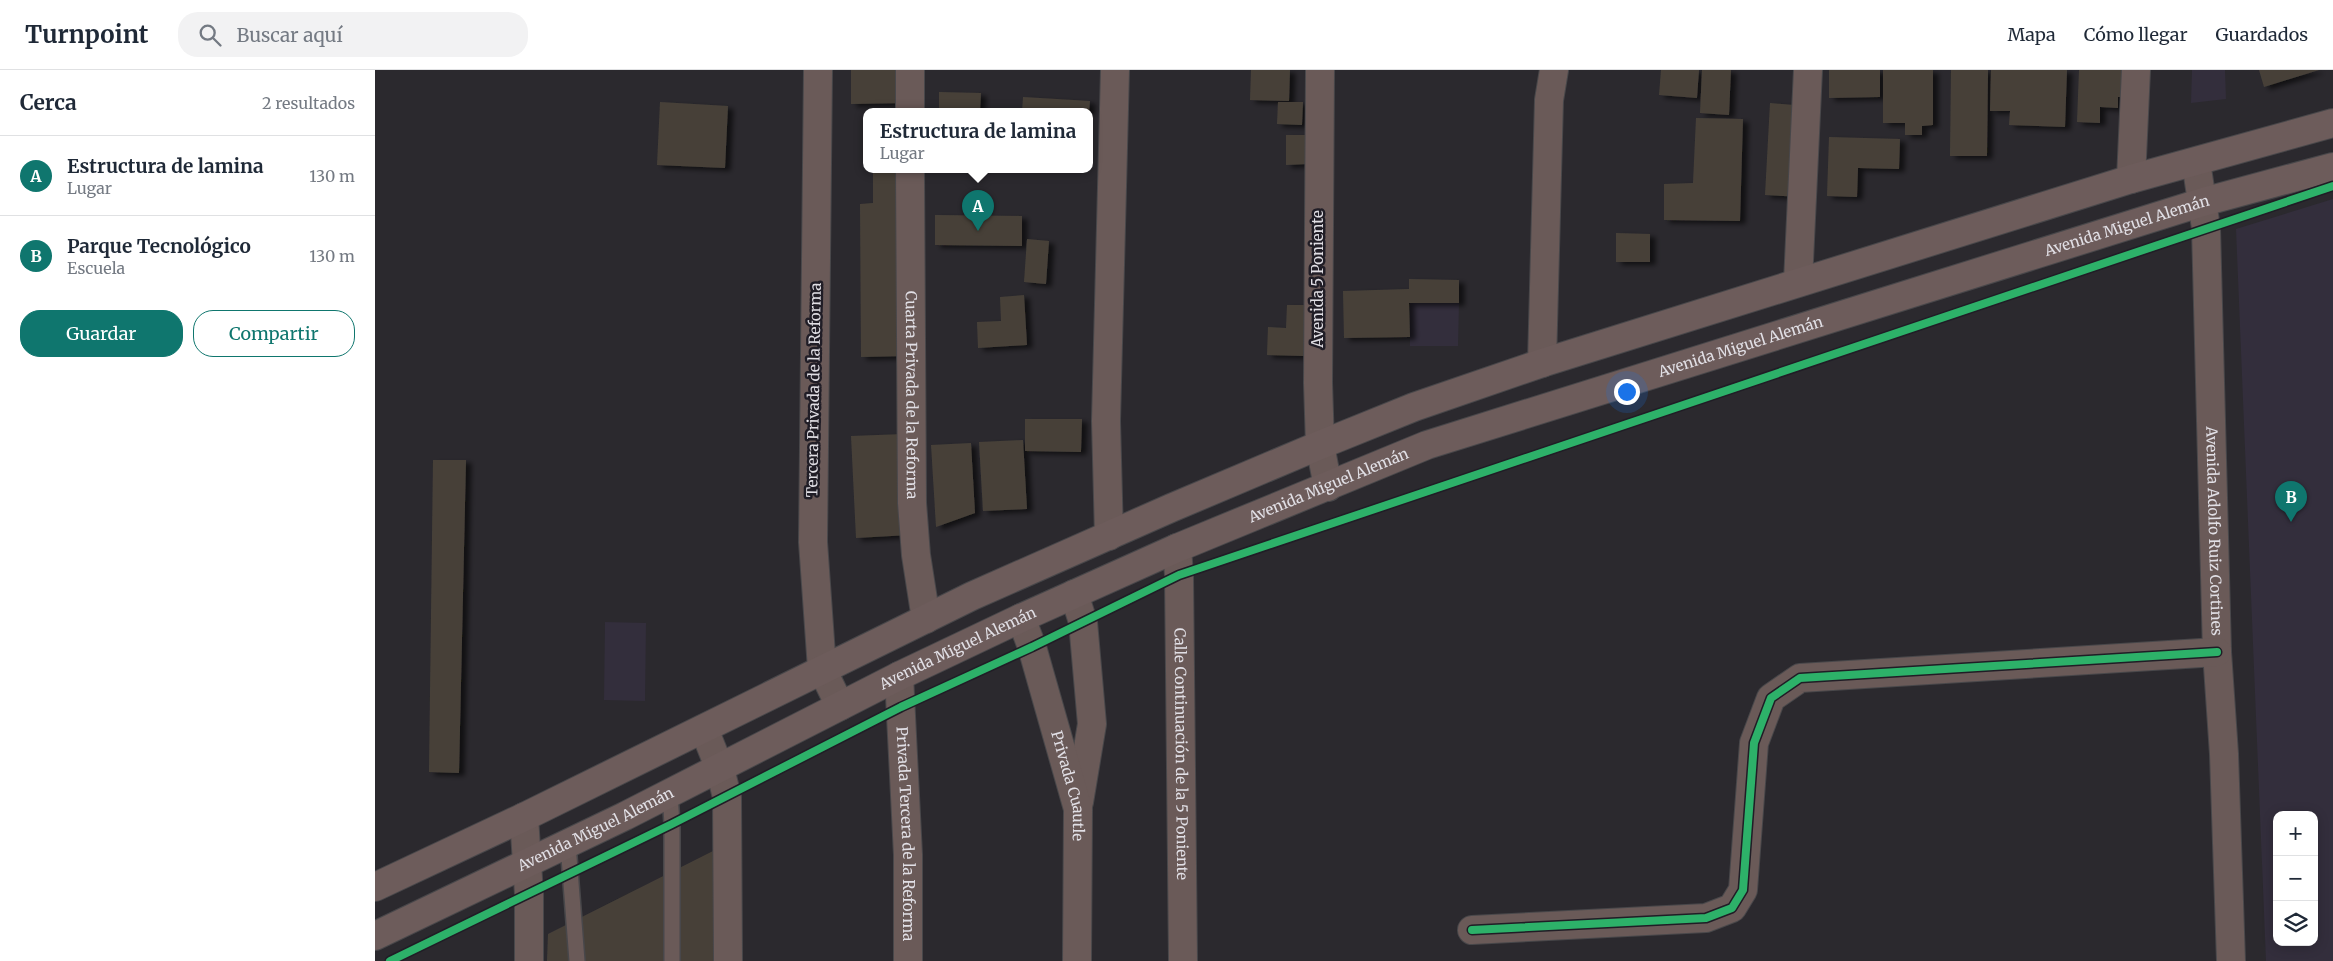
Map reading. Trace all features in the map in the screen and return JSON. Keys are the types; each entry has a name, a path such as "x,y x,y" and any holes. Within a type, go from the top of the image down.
{"main road":[{"path":"375,887 524,817 926,618 1320,444 1415,407 1542,363 2131,179 2333,123"},
{"name":"Avenida Miguel Alemán","path":"375,936 670,794 899,676 1021,618 1177,548 1427,445 2203,202 2333,167"}],"street":[{"name":"Tercera Privada de la Reforma","path":"818,70 813,542 822,670 840,706"},
{"path":"910,70 910,108"},
{"path":"1109,536 1106,421 1115,70"},
{"name":"Avenida 5 Poniente","path":"1320,70 1318,373 1320,444 1328,487"},
{"path":"1542,363 1549,100 1554,70"},
{"path":"1798,282 1808,70"},
{"path":"2131,179 2136,70"},
{"name":"Avenida Adolfo Ruiz Cortines","path":"2196,162 2206,228 2217,652 2224,754 2231,961"},
{"name":"Cuarta Privada de la Reforma","path":"910,173 912,503 916,555 926,618"},
{"name":"Calle Continuación de la 5 Poniente","path":"1177,548 1179,575 1183,961"},
{"path":"1074,594 1083,622 1093,724 1078,809"},
{"name":"Privada Cuautle","path":"1021,618 1032,647 1078,809 1077,961"},
{"path":"1472,930 1705,918 1732,908 1743,890 1754,743 1771,698 1800,678 2217,652"},
{"name":"Privada Tercera de la Reforma","path":"899,676 908,855 908,961"},
{"path":"704,729 720,768 727,797 727,961"},
{"path":"524,817 529,961"}],"lane":[{"path":"670,794 672,824 672,961"},
{"path":"568,844 577,961"}],"shaded area":[{"path":"2192,70 2225,70 2226,99 2191,103"},
{"path":"2333,199 2333,961 2266,961 2236,229"},
{"path":"1410,303 1459,303 1458,346 1410,346"},
{"path":"605,622 646,623 645,701 604,700"}],"building":[{"path":"851,70 906,70 907,103 851,104"},
{"path":"1251,70 1290,70 1289,101 1250,100"},
{"path":"1661,70 1699,70 1697,98 1659,95"},
{"path":"1702,70 1731,70 1729,115 1700,113"},
{"path":"1829,70 1880,70 1880,97 1829,98"},
{"path":"1883,70 1933,70 1933,125 1922,126 1922,135 1905,135 1905,123 1883,123"},
{"path":"1951,70 1988,70 1987,156 1950,156"},
{"path":"1991,70 2067,70 2065,127 2009,125 2010,111 1990,111"},
{"path":"2079,70 2131,70 2130,97 2118,97 2118,108 2100,107 2100,123 2077,122"},
{"path":"2259,70 2319,70 2264,87"},
{"path":"939,92 981,93 980,108 939,108"},
{"path":"1023,97 1090,101 1089,108 1022,108"},
{"path":"660,102 728,106 725,168 657,165"},
{"path":"1278,102 1303,102 1302,125 1277,124"},
{"path":"1770,103 1806,106 1801,197 1765,195"},
{"path":"1696,118 1743,119 1740,221 1664,220 1664,184 1693,183"},
{"path":"1286,135 1307,135 1308,164 1286,165"},
{"path":"1829,137 1900,139 1899,169 1858,168 1857,197 1827,196"},
{"path":"873,173 908,173 908,356 861,357 860,204 873,203"},
{"path":"935,215 1022,216 1022,246 935,245"},
{"path":"1616,233 1650,234 1650,262 1616,262"},
{"path":"1027,239 1049,241 1046,284 1024,282"},
{"path":"1409,279 1459,280 1459,303 1409,303 1410,337 1344,338 1343,291 1409,289"},
{"path":"1024,295 1027,345 978,348 977,322 1001,321 1000,297"},
{"path":"1287,305 1306,305 1304,356 1267,355 1268,327 1286,328"},
{"path":"1025,419 1082,419 1081,452 1025,451"},
{"path":"904,434 909,535 856,538 851,436"},
{"path":"1023,440 1027,509 983,511 979,442"},
{"path":"971,443 975,513 936,527 931,445"},
{"path":"433,460 466,460 459,773 429,772"},
{"path":"719,848 720,961 547,961 548,934"}],"cycle path":[{"path":"390,961 672,824 901,707 1032,647 1179,575 2333,186"},
{"path":"1472,930 1706,918 1732,908 1743,890 1754,743 1771,698 1800,678 2217,652"}],"place":[{"name":"Estructura de lamina","path":"978,231"},
{"name":"Parque Tecnológico","path":"2291,522"}]}
